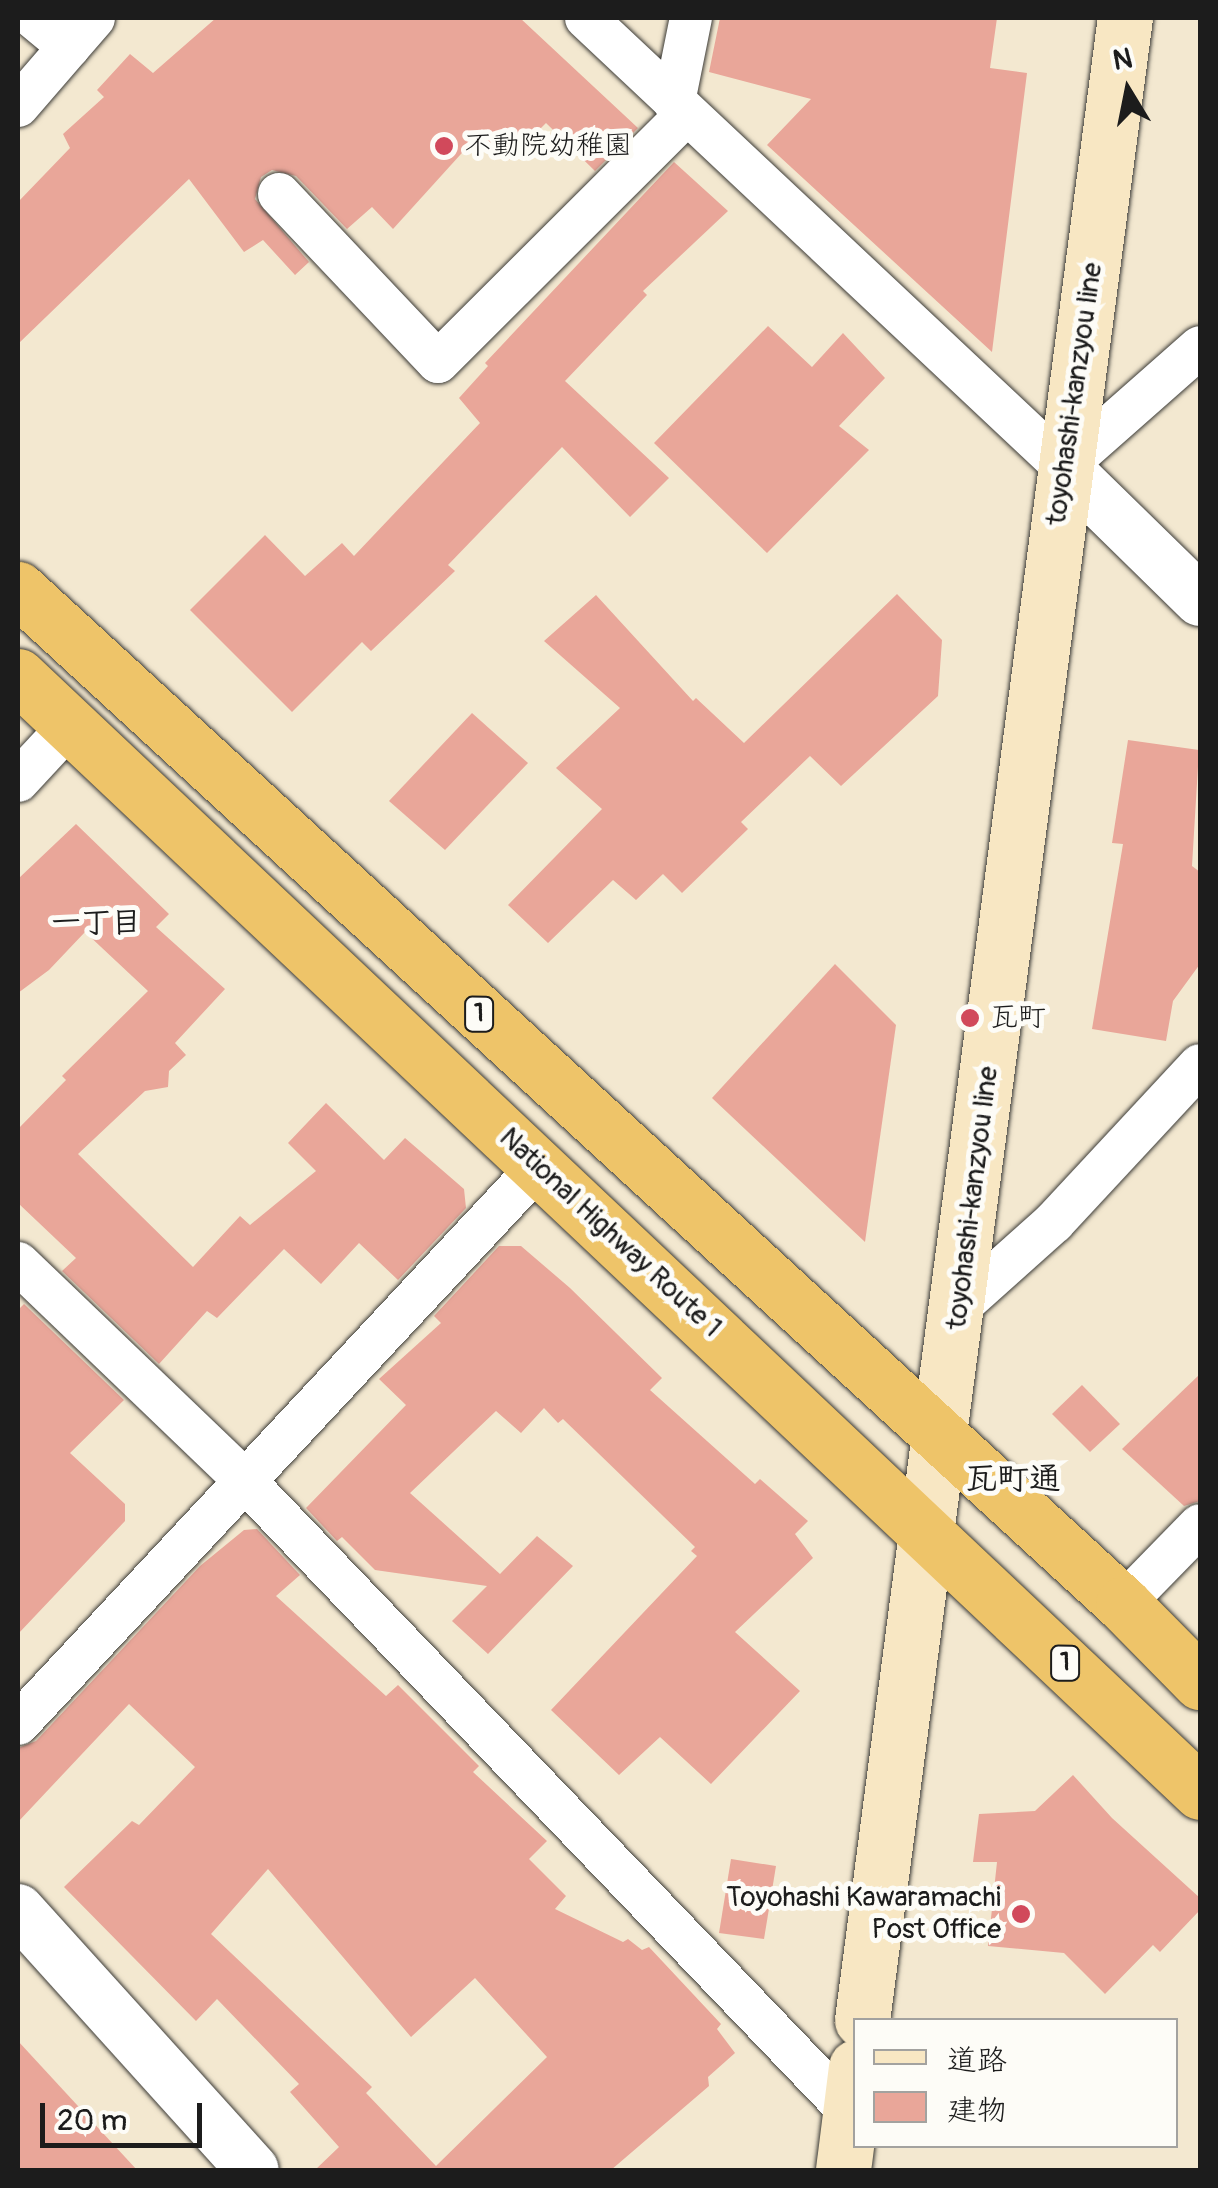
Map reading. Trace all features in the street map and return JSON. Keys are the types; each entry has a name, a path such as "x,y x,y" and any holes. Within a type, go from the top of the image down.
{"highway":[{"name":"1","path":"18,589 1123,1604 1200,1682"},
{"name":"National Highway Route 1","path":"18,676 1200,1792"}],"main road":[{"name":"toyohashi-kanzyou line","path":"862,2018 959,1308 1064,468 1125,18"}],"street":[{"path":"18,106 82,32 34,18"},
{"path":"586,18 1200,600"},
{"path":"279,194 438,362 681,108 691,18"},
{"path":"1064,468 1200,348"},
{"path":"18,781 71,724"},
{"path":"959,1308 1054,1222 1200,1065"},
{"path":"18,1724 539,1166"},
{"path":"18,1263 246,1482 850,2135"},
{"path":"1123,1604 1200,1525"},
{"path":"18,1910 254,2170"}],"building":[{"path":"216,18 520,18 638,128 595,171 546,123 509,160 480,133 393,229 372,207 347,229 296,176 272,170 261,177 255,199 309,262 295,275 263,240 244,252 189,179 18,344 18,202 70,148 63,134 104,97 97,90 130,54 153,73"},
{"path":"720,18 997,18 990,68 1027,73 992,352 767,145 811,99 709,72"},
{"path":"674,162 728,211 643,291 647,295 565,381 669,478 630,517 562,447 448,565 455,571 371,651 362,642 292,712 190,610 265,535 305,576 342,543 354,556 480,423 459,398 488,366 485,363"},
{"path":"768,326 812,367 843,333 885,378 839,426 869,450 767,553 654,443"},
{"path":"897,594 942,640 938,696 841,786 810,756 741,822 748,829 682,893 663,874 636,900 613,880 548,943 508,905 602,809 556,768 620,708 544,641 596,595 693,701 696,698 744,743"},
{"path":"472,713 528,763 445,850 389,801"},
{"path":"1128,740 1199,750 1192,866 1200,872 1200,964 1173,1001 1166,1041 1092,1029 1123,844 1112,843"},
{"path":"76,824 169,914 156,927 225,989 175,1043 186,1055 169,1071 168,1087 145,1091 78,1154 193,1267 240,1216 250,1225 316,1171 288,1143 326,1103 384,1160 405,1138 464,1189 466,1208 398,1280 359,1243 321,1284 284,1249 217,1318 207,1311 159,1364 62,1271 76,1258 18,1203 18,1129 66,1080 62,1076 148,991 85,932 49,970 18,993 18,879"},
{"path":"835,964 896,1025 865,1242 712,1098"},
{"path":"499,1246 521,1246 570,1288 662,1378 650,1390 755,1484 760,1479 808,1521 795,1534 813,1558 735,1632 800,1691 711,1784 660,1737 619,1775 551,1710 697,1556 691,1551 695,1547 563,1419 558,1423 544,1408 521,1433 496,1411 410,1493 500,1574 537,1536 573,1566 488,1654 452,1621 487,1586 375,1570 342,1537 337,1541 306,1508 406,1405 379,1379 441,1323 434,1316"},
{"path":"24,1304 124,1400 70,1453 125,1504 125,1521 18,1634 18,1310"},
{"path":"1200,1374 1200,1501 1184,1506 1122,1449"},
{"path":"1082,1385 1120,1424 1090,1452 1052,1414"},
{"path":"257,1529 300,1575 276,1596 386,1696 398,1685 479,1766 473,1772 547,1841 529,1859 566,1896 555,1909 623,1942 628,1939 642,1950 649,1947 721,2024 717,2029 735,2053 708,2077 709,2086 611,2170 315,2170 339,2147 290,2092 299,2084 217,1999 196,2021 64,1887 132,1821 139,1825 195,1767 129,1704 18,1822 18,1748 36,1741 200,1566 244,1530","holes":["268,1869 411,2037 475,1978 547,2057 436,2166 366,2093 372,2087 211,1934"]},
{"path":"1073,1775 1112,1818 1200,1898 1200,1910 1160,1952 1153,1945 1105,1994 1064,1953 988,1946 997,1862 973,1862 979,1814 1035,1811"},
{"path":"731,1859 776,1866 764,1939 719,1933"},
{"path":"18,2041 137,2170 18,2170"}],"place":[{"name":"不動院幼稚園","path":"444,146"},
{"name":"瓦町","path":"970,1018"},
{"name":"Toyohashi Kawaramachi Post Office","path":"1021,1914"}],"district":[{"name":"一丁目","path":"96,923"},
{"name":"瓦町通","path":"1013,1479"}]}
